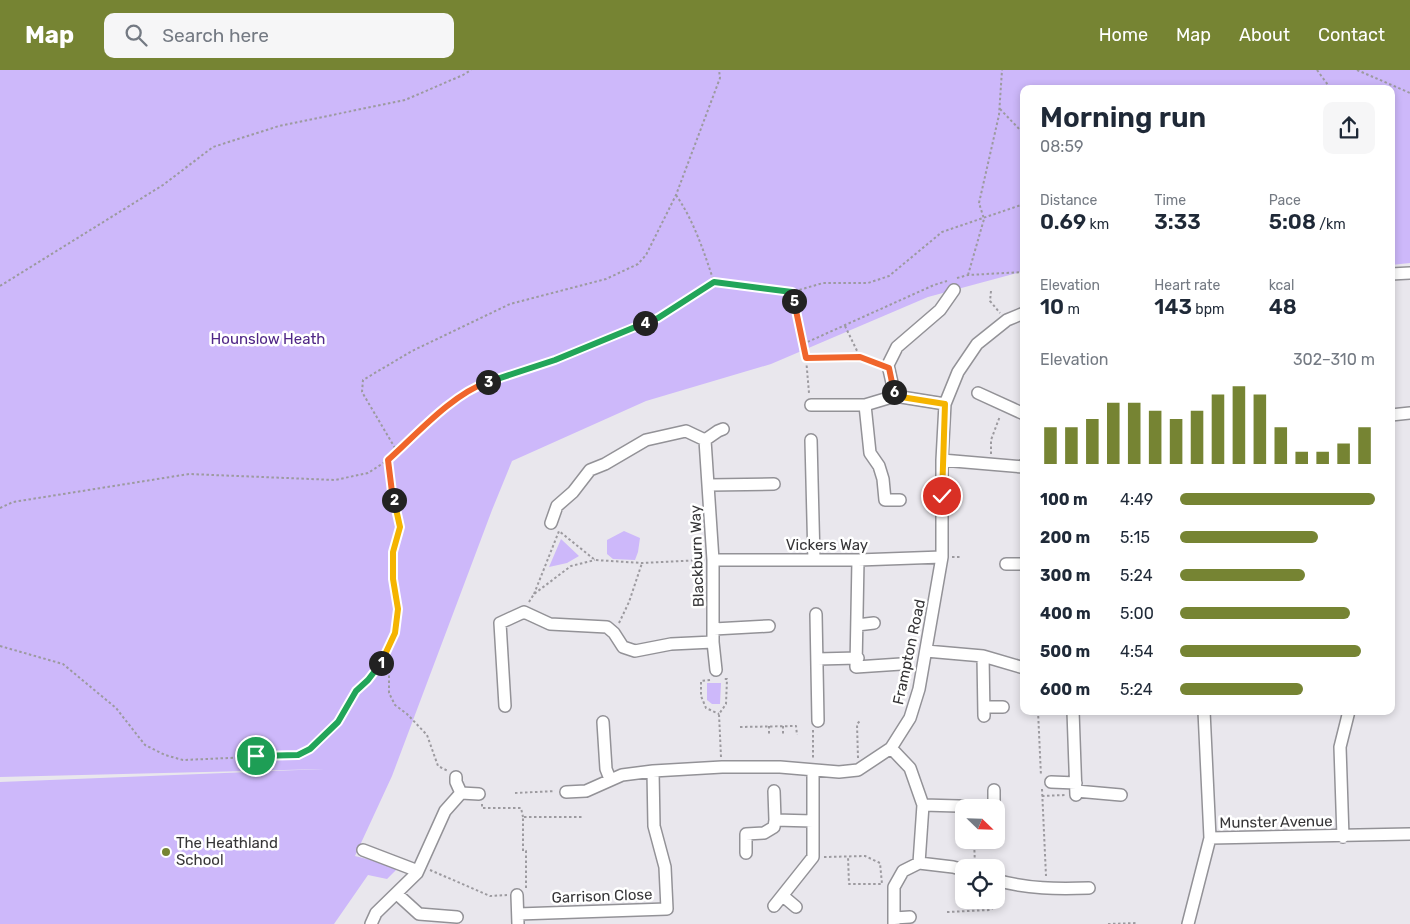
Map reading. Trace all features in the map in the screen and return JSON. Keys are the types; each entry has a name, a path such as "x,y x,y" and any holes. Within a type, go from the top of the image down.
{"street":[{"path":"1395,274 1410,273"},
{"path":"895,396 888,365 897,347 940,310 954,290"},
{"name":"Frampton Road","path":"858,770 892,748 910,718 919,689 942,557 942,460 945,404 958,372 977,344 1007,320 1020,315"},
{"path":"978,393 1020,412"},
{"path":"810,405 865,405 895,396 945,404"},
{"path":"865,405 870,453 879,466 885,500 900,500"},
{"path":"1395,415 1410,413"},
{"path":"551,523 557,506 573,492 590,470 605,464 646,440 686,431 705,440 718,430 723,429"},
{"name":"Blackburn Way","path":"705,440 713,560 713,642 718,676"},
{"path":"811,440 814,560"},
{"path":"942,460 1020,466"},
{"path":"709,485 774,484"},
{"name":"Vickers Way","path":"713,560 858,560 942,557"},
{"path":"858,560 858,658 856,667 901,664"},
{"path":"1006,564 1020,564"},
{"path":"505,706 500,623 524,612 550,624 607,627 614,633 623,647 635,652 671,644 713,642"},
{"path":"816,614 818,721"},
{"path":"857,626 874,623"},
{"path":"714,630 768,626"},
{"path":"926,651 983,656 1020,667"},
{"path":"983,656 984,712 1003,708"},
{"path":"818,658 858,658"},
{"path":"1073,715 1076,790"},
{"name":"Munster Avenue","path":"1204,715 1210,838 1343,837 1410,834"},
{"path":"1343,837 1340,747 1348,715"},
{"path":"603,722 606,769 616,777"},
{"path":"892,748 910,768 923,805 919,863"},
{"path":"566,792 586,791 616,777 653,771 722,767 858,770"},
{"path":"774,906 813,857 813,770"},
{"name":"Garrison Close","path":"518,919 667,908 665,867 654,826 653,771"},
{"path":"456,776 456,782 461,793"},
{"path":"1045,782 1076,790 1121,795"},
{"path":"746,853 746,834 764,833 774,827 774,790"},
{"path":"994,790 994,799"},
{"path":"461,793 481,798"},
{"path":"371,924 376,913 420,869 445,812 461,793"},
{"path":"923,805 955,806"},
{"path":"775,820 814,821"},
{"path":"1188,924 1210,838"},
{"path":"363,850 420,869"},
{"path":"910,917 894,921 894,887 903,871 919,863 955,868"},
{"path":"1005,882 1046,889 1089,888"},
{"path":"397,894 419,914 457,917"},
{"path":"517,895 518,919"},
{"path":"783,896 796,907"}],"path":[{"path":"0,286 163,185 213,147 278,126 405,100 463,75 470,70"},
{"path":"0,646 63,664 116,708 146,745 165,756 183,760 298,755 310,749 338,722 356,691 378,667 395,633 398,609 393,579 393,552 400,527 399,513 392,492 388,460 395,448 362,392 363,380 412,351 510,304 606,279 638,264 646,255 676,195 720,78 719,70"},
{"path":"968,275 984,219 979,203 1000,109 1002,70"},
{"path":"1317,70 1329,85"},
{"path":"1357,70 1392,85"},
{"path":"1395,86 1410,93"},
{"path":"1000,109 1020,130"},
{"path":"676,195 685,207 714,282"},
{"path":"0,508 13,502 190,474 335,480 368,473 388,460 445,408 478,385 555,360 658,318 714,282 792,292 822,283 868,283 889,276 942,232 1020,206"},
{"path":"802,344 934,285 968,275 1020,272"},
{"path":"990,291 990,301 1007,320"},
{"path":"792,292 806,358 810,405"},
{"path":"845,326 860,357"},
{"path":"806,358 860,357 889,368"},
{"path":"992,464 991,440 1005,406"},
{"path":"524,612 534,594 559,531 595,560"},
{"path":"534,594 571,566 595,560 642,563 713,560"},
{"path":"614,633 629,602 642,563"},
{"path":"385,655 389,693 395,705 407,714 427,735 438,766 456,776"},
{"path":"719,714 706,708 701,696 701,681 718,676 727,679 726,704 719,714 722,767"},
{"path":"1038,715 1045,782 1046,889"},
{"path":"813,770 813,726 818,721"},
{"path":"858,770 857,724 860,721"},
{"path":"769,726 769,734"},
{"path":"783,726 783,734"},
{"path":"740,727 796,726 796,735"},
{"path":"515,793 561,790 566,792"},
{"path":"420,869 490,896 526,895 526,851 523,851 523,818 521,808 482,808 481,798"},
{"path":"523,818 582,817 582,815"},
{"path":"813,857 848,856 865,856 880,863 882,884 848,884 848,856"},
{"path":"947,912 991,909"},
{"path":"1108,924 1138,924"}],"green space":[{"name":"Hounslow Heath","path":"0,70 1410,70 1410,263 1395,265 1395,85 1020,85 1020,272 928,297 771,364 646,401 512,461 392,776 355,856 399,867 387,879 368,875 334,924 0,924 0,782 324,769 0,777"},
{"path":"624,531 640,538 635,560 613,559 607,554 607,540"},
{"path":"561,539 579,556 567,563 549,567"},
{"path":"707,683 721,683 720,704 712,704 707,700"}],"place":[{"name":"The Heathland School","path":"166,852"}],"route":[{"path":"256,756 298,755 310,749 338,722 356,691 378,667 395,633 398,609 393,579 393,552 400,527 399,513 392,492 388,460 445,408 478,385 555,360 658,318 714,282 792,292 806,358 860,357 889,368 895,396 945,404 942,496"}]}
